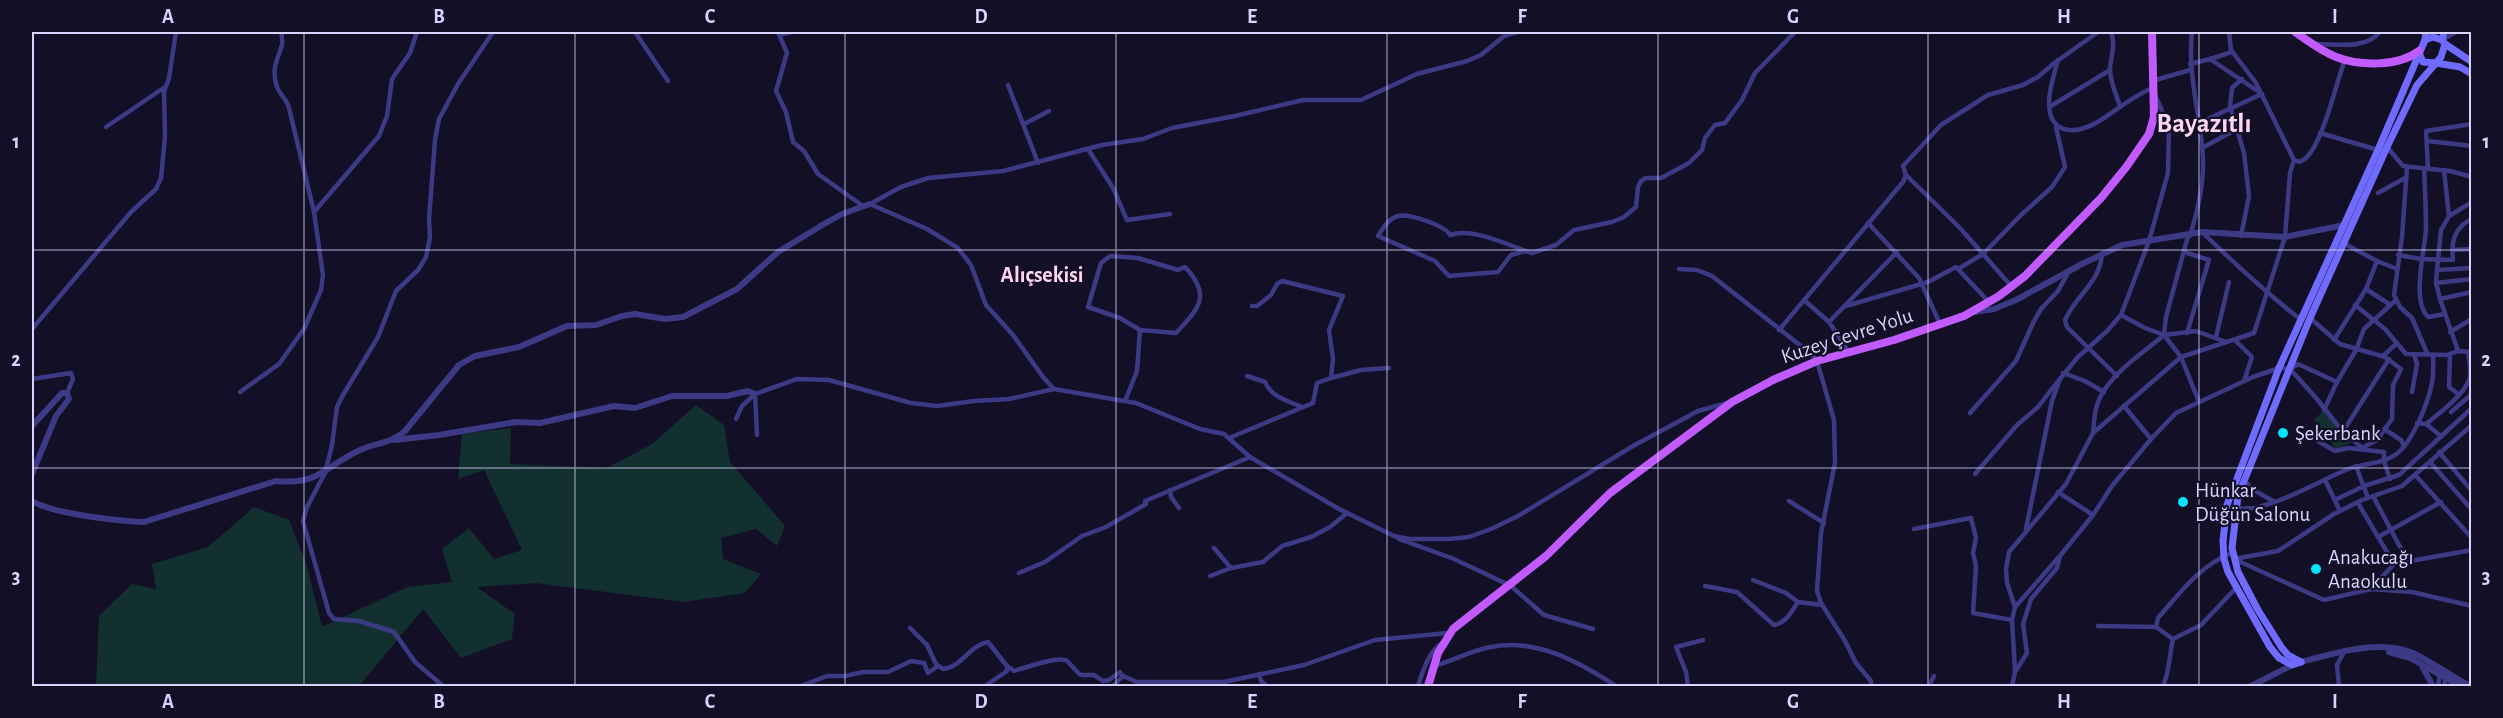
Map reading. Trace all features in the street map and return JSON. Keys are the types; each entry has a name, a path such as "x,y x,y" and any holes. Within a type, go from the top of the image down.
{"main road":[{"name":"Kuzey Çevre Yolu","path":"1428,687 1448,633 1511,586 1560,544 1610,493 1732,402 1773,380 1817,361 1894,340 1973,312 2012,287 2082,219 2137,153 2149,134 2154,117 2152,32"},
{"path":"2295,32 2345,60 2372,63 2397,61 2408,59 2419,51"},
{"path":"2301,662 2292,665 2279,658 2270,647 2236,588 2224,556 2223,541 2227,505 2279,368 2378,150 2425,40 2426,32"},
{"path":"2301,662 2288,655 2273,635 2244,586 2233,556 2235,509 2244,480 2310,318 2417,85 2444,51 2444,32"},
{"path":"2425,40 2433,37 2444,42 2472,62"},
{"path":"2419,51 2423,62 2460,67 2472,74"}],"street":[{"path":"32,329 131,212 156,189 161,178 165,137 165,87 169,78 176,32"},
{"path":"240,393 279,364 304,329 315,308 323,275 314,212 289,108 287,100 280,93 275,77 276,57 282,45 282,32"},
{"path":"314,212 380,136 387,116 392,79 410,53 417,32"},
{"path":"443,687 415,662 394,632 359,621 334,619 328,613 303,521 312,494 325,473 332,445 337,406 378,338 396,291 423,264 429,249 435,140 439,119 458,84 493,32"},
{"path":"635,32 668,81"},
{"path":"791,32 779,33 787,53 776,91 786,112 793,142 804,152 818,174 867,205 927,229 958,248 971,265 986,305 1013,335 1054,389"},
{"path":"394,440 405,431 459,365 475,356 519,347 567,326 596,325 635,314 665,319 683,317 737,289 778,252 824,224 901,187 928,178 1003,171 1088,149 1143,139 1172,128 1303,100 1361,100 1417,74 1481,55 1504,36 1517,32"},
{"path":"1525,251 1511,255 1498,272 1449,276 1434,261 1378,236 1385,224 1399,216 1412,216 1448,231 1450,236 1460,232 1467,233 1505,242 1532,254 1556,245 1574,230 1612,222 1624,217 1636,207 1638,187 1641,181 1646,178 1661,178 1689,163 1702,150 1705,138 1715,125 1725,123 1742,100 1755,73 1795,32"},
{"path":"2012,287 1931,198 1906,175 1903,166 1941,125 1988,95 2014,88 2038,77 2098,32"},
{"path":"2111,32 2114,45 2110,70 2113,88 2120,106"},
{"path":"2015,607 2007,583 2006,560 2025,532 2066,484 2093,433 2097,404 2104,393 2117,376 2164,335 2166,317 2201,194 2202,148 2190,67 2192,32"},
{"path":"2093,433 2181,357 2254,333 2285,237 2290,173 2294,160 2256,83 2232,52 2229,32"},
{"path":"2313,44 2361,44 2370,41 2380,32"},
{"path":"2444,42 2456,32"},
{"path":"2056,126 2070,131 2078,130 2099,121 2152,85 2190,67 2232,52"},
{"path":"2210,59 2262,94"},
{"path":"1846,306 1923,284 1956,267 1958,269 1983,254 2052,187 2065,167 2053,121 2050,93 2058,60"},
{"path":"2294,160 2299,162 2309,157 2320,133 2345,60"},
{"path":"2051,105 2110,70"},
{"path":"2241,236 2249,196 2244,153 2231,110 2232,88 2242,79"},
{"path":"1008,85 1038,163"},
{"path":"2025,532 2052,401 2060,379 2063,373 2121,315 2149,241 2168,173 2169,127 2152,85"},
{"path":"106,127 165,87"},
{"path":"2169,127 2199,123 2262,94"},
{"path":"1024,124 1049,111"},
{"path":"2445,314 2428,317 2424,314 2419,276 2426,233 2427,131 2472,124"},
{"path":"2202,148 2237,129"},
{"path":"2320,133 2378,150"},
{"path":"2427,141 2472,147"},
{"path":"2387,147 2403,166 2444,170 2472,177"},
{"path":"1088,149 1113,188 1126,220 1170,214"},
{"path":"2235,509 2256,508 2275,502 2356,466 2384,461 2396,455 2404,446 2417,423 2433,381 2430,354 2412,318 2394,295 2402,237 2407,167"},
{"path":"2444,170 2449,216"},
{"path":"1779,330 1903,182 1906,175"},
{"path":"2378,193 2405,178"},
{"path":"2458,351 2439,298 2436,283 2437,270 2441,230 2449,216 2472,202"},
{"path":"2398,255 2421,259 2453,260 2452,250 2457,230 2472,219"},
{"path":"1868,223 1897,252 1923,284 1940,325"},
{"path":"1973,312 1984,312 2005,304 2122,245 2189,236 2202,232 2285,237 2344,225"},
{"path":"2202,232 2266,293 2300,319"},
{"path":"2345,244 2397,269"},
{"path":"2452,250 2472,249"},
{"path":"1829,322 1897,252"},
{"path":"2184,252 2209,260 2187,333"},
{"path":"2102,254 2100,270 2074,304 2065,320 2067,327 2117,376"},
{"path":"1110,256 1138,258 1178,270 1185,267 1194,277 1201,297 1198,307 1176,333 1140,330 1120,318 1088,307 1101,263 1110,256"},
{"path":"2334,340 2366,289 2377,261"},
{"path":"2437,270 2472,268"},
{"path":"1679,269 1697,270 1712,276 1810,353 1817,361 1834,420 1835,463 1816,582 1818,598 1856,663 1871,681 1871,687"},
{"path":"1958,269 1989,302"},
{"path":"1970,413 2016,361 2034,321 2058,291 2069,271"},
{"path":"2436,283 2472,279"},
{"path":"1252,306 1257,306 1271,295 1277,284 1282,281 1342,297 1329,330 1333,365 1331,378"},
{"path":"2216,337 2229,282"},
{"path":"2366,289 2389,304"},
{"path":"2439,298 2472,292"},
{"path":"1804,300 1829,322 1848,351"},
{"path":"2324,410 2356,350 2364,329 2396,300"},
{"path":"2355,305 2372,321 2385,329 2406,354 2450,355 2458,351 2470,351 2470,382 2426,424"},
{"path":"2121,315 2164,335 2196,331 2226,342"},
{"path":"2310,318 2334,340 2356,350 2383,356 2401,369 2393,385 2392,419 2377,440 2362,448"},
{"path":"2450,332 2471,321"},
{"path":"1125,401 1137,371 1140,330"},
{"path":"2164,335 2181,357 2199,402"},
{"path":"2235,340 2252,357 2244,381"},
{"path":"2383,356 2397,343"},
{"path":"2412,392 2417,364 2414,354"},
{"path":"2450,355 2449,387 2458,394"},
{"path":"2344,430 2388,359"},
{"path":"2016,672 2012,620 2015,607 2093,515 2112,486 2176,412 2244,381 2279,368 2290,369 2298,364 2337,382"},
{"path":"1229,438 1315,401 1317,383 1361,370 1389,368"},
{"path":"2290,369 2338,427 2362,448"},
{"path":"32,379 71,373 73,379 67,393 69,399 56,416 32,474"},
{"path":"2063,373 2085,381 2104,393"},
{"path":"1247,376 1265,382 1273,394 1302,407"},
{"path":"736,419 742,406 755,394 797,379 829,380 911,403 937,406 1009,399 1054,389 1125,401 1229,438 1250,457 1347,513 1413,545 1454,559 1511,586 1544,615 1593,629"},
{"path":"1975,474 2017,425 2038,407 2060,379"},
{"path":"32,501 40,506 144,522 276,481 300,481 325,473 361,449 394,440 516,422 540,423 614,406 635,408 672,396 727,396 748,391 753,391 755,394"},
{"path":"32,426 62,393 67,393"},
{"path":"755,394 757,435"},
{"path":"2451,412 2472,394"},
{"path":"1394,536 1409,539 1449,539 1469,537 1491,529 1518,516 1633,446 1698,411 1732,402"},
{"path":"2124,406 2151,439"},
{"path":"2335,500 2364,486 2390,479 2408,468 2472,408"},
{"path":"2417,423 2426,424 2441,436"},
{"path":"2156,627 2158,618 2197,573 2224,556 2278,551 2340,511 2402,486 2472,425"},
{"path":"2384,429 2401,440 2404,446"},
{"path":"2316,440 2335,451 2362,448 2384,452 2384,461 2390,479"},
{"path":"2439,452 2472,490"},
{"path":"1019,573 1045,562 1082,536 1106,527 1136,511 1146,504 1146,501 1250,457"},
{"path":"2430,462 2472,510"},
{"path":"2356,466 2364,486 2392,530 2408,562"},
{"path":"2416,476 2472,538"},
{"path":"2244,480 2257,492 2275,502"},
{"path":"2325,480 2340,511"},
{"path":"1170,490 1171,498 1179,508"},
{"path":"2058,492 2093,515"},
{"path":"1789,501 1824,523"},
{"path":"2358,502 2394,564"},
{"path":"2378,537 2441,502"},
{"path":"1210,576 1263,561 1282,546 1311,537 1330,527 1347,513"},
{"path":"1914,529 1971,518 1976,538 1973,553 1976,566 1973,613 2012,620"},
{"path":"1214,548 1232,568"},
{"path":"2371,589 2394,564 2472,550"},
{"path":"2012,687 2016,672 2027,653 2023,624 2027,606 2057,568 2060,556"},
{"path":"2233,556 2324,600 2371,589 2412,592 2472,606"},
{"path":"1753,580 1786,593 1798,602 1822,605"},
{"path":"1705,586 1737,592 1774,625 1778,625 1789,616 1798,602"},
{"path":"2173,639 2201,625 2236,588"},
{"path":"2098,626 2156,627 2173,639"},
{"path":"910,628 927,645 938,666 943,669 951,668 980,644 986,642 1014,671 1039,663 1064,659 1083,676 1092,674 1100,680 1106,681 1120,672 1134,682 1195,685 1224,682 1304,665 1375,639 1448,633"},
{"path":"2163,687 2170,669 2173,639"},
{"path":"1688,687 1686,672 1676,647 1702,640"},
{"path":"1418,687 1436,646 1443,642"},
{"path":"1434,666 1488,647 1512,646 1548,651 1573,660 1616,687"},
{"path":"2301,662 2345,651 2377,648 2402,650 2414,654 2444,678 2470,686"},
{"path":"2377,648 2410,658 2460,687"},
{"path":"2339,687 2337,665 2345,651"},
{"path":"801,687 826,676 845,676 860,672 888,672 911,661 924,663 928,673 938,666"},
{"path":"2419,663 2433,687"},
{"path":"2251,687 2292,665"},
{"path":"985,687 1007,671 1007,666"},
{"path":"1259,674 1260,681 1267,687"},
{"path":"1113,687 1122,675"},
{"path":"1929,687 1934,676"},
{"path":"2438,687 2444,678"}],"green space":[{"path":"696,405 724,425 730,462 785,526 777,546 756,529 721,538 723,559 761,574 745,593 684,602 536,583 477,587 515,614 512,639 461,658 423,609 359,686 96,686 99,616 132,584 156,589 152,564 208,547 254,507 289,520 307,566 322,627 407,587 452,582 442,549 469,528 494,559 522,550 484,470 458,479 462,434 511,428 510,464 607,468 652,444"},
{"path":"2323,411 2351,443 2336,449 2314,420"}],"place":[{"name":"Şekerbank","path":"2283,433"},
{"name":"Hünkar Düğün Salonu","path":"2183,502"},
{"name":"Anakucağı Anaokulu","path":"2316,569"}],"district":[{"name":"Bayazıtlı","path":"2204,123"},
{"name":"Alıçsekisi","path":"1042,275"}]}
